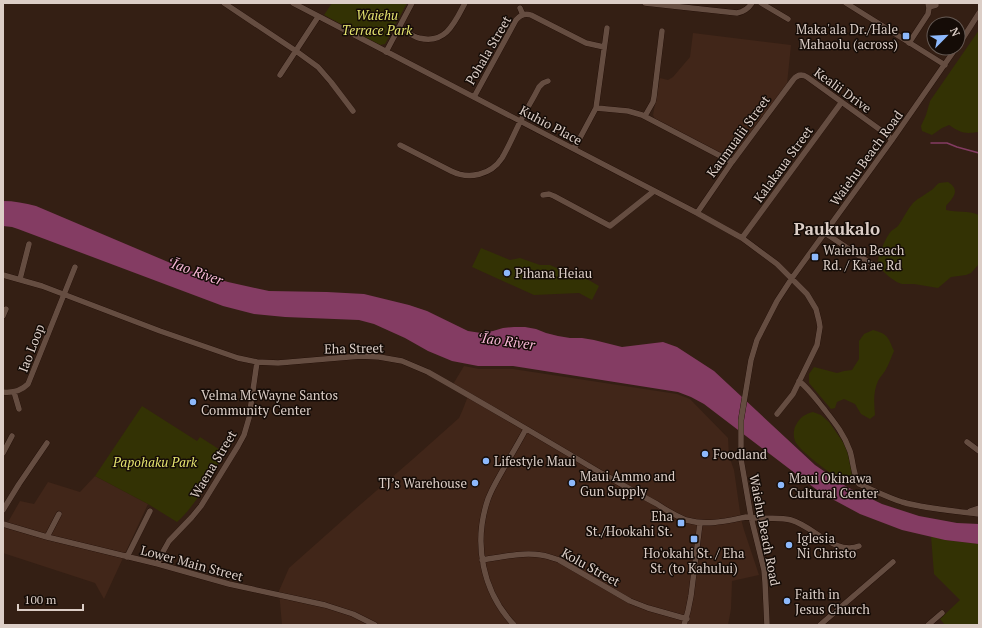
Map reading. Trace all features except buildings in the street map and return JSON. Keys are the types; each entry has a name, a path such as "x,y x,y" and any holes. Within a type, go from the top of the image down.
{"street":[{"path":"224,3 296,50 310,61 325,74 353,111"},
{"name":"Kuhio Place","path":"293,3 697,213 742,238 777,264 811,299 819,321 820,333 817,345 799,381 788,400 777,414"},
{"path":"386,52 412,3"},
{"path":"400,28 420,38 431,39 441,36 451,28 464,3"},
{"path":"645,3 736,13 746,10 752,3"},
{"path":"761,3 788,19"},
{"path":"846,3 945,65"},
{"path":"909,43 927,15 928,5 936,5"},
{"name":"Pohala Street","path":"520,8 523,15"},
{"name":"Waiehu Beach Road","path":"966,34 979,14"},
{"name":"Pohala Street","path":"474,97 516,20 523,15 531,15 586,43 604,47"},
{"path":"280,75 318,17"},
{"path":"574,149 596,108 607,28"},
{"path":"646,116 654,98 662,31"},
{"name":"Waiehu Beach Road","path":"767,625 764,570 751,517 741,459 740,438 745,390 757,340 777,301 792,278 951,56"},
{"name":"Kealii Drive","path":"799,75 806,76 886,134 892,140"},
{"name":"Kaumualii Street","path":"697,213 732,162 794,79 799,75"},
{"path":"400,145 455,173 464,176 477,175 490,170 500,161 539,87 548,81"},
{"name":"Kalakaua Street","path":"742,238 841,102"},
{"path":"596,108 628,111 646,116 732,162"},
{"path":"543,195 549,194 554,196 610,226 654,191"},
{"path":"825,233 876,267"},
{"path":"20,279 29,244"},
{"name":"Iao Loop","path":"14,392 24,388 31,379 74,267"},
{"name":"Eha Street","path":"3,275 42,286 160,331 238,358 257,362 278,363 361,356 392,359 406,363 428,372 631,490 686,520 718,523 751,517 780,518 792,520 804,525 834,544 848,549 853,549 859,546"},
{"path":"3,316 6,309"},
{"name":"Waena Street","path":"158,564 169,541 201,506 244,435 249,418 257,362"},
{"path":"799,381 808,388 840,429 850,451 856,478 860,484 880,494 923,507 979,514"},
{"path":"3,392 14,392 18,409"},
{"path":"514,625 498,605 490,590 482,560 480,543 483,518 493,488 526,429"},
{"path":"3,453 12,436"},
{"path":"967,442 979,451"},
{"path":"3,510 47,443"},
{"path":"968,512 979,508"},
{"path":"127,557 150,511"},
{"path":"47,537 59,514"},
{"path":"684,625 687,618 691,596 700,522"},
{"name":"Lower Main Street","path":"3,524 47,537 158,564 229,584 325,605 353,614 375,625"},
{"name":"Kolu Street","path":"482,560 520,554 546,556 559,560 639,605 675,616 687,618"},
{"path":"820,625 893,562"},
{"path":"928,625 942,613"}],"shaded area":[{"path":"693,33 791,45 787,84 735,155 731,157 726,156 655,119 653,115 660,78 668,80 673,77 690,57"},
{"path":"464,366 479,369 513,369 677,394 690,399 728,438 729,456 734,470 741,519 759,575 732,581 731,609 728,625 282,625 279,591 289,568 459,418 468,396 452,386"},
{"path":"95,476 148,504 104,599 95,583 3,553 3,520 8,522 20,501 34,504 48,482 80,492"}],"green space":[{"name":"Waiehu Terrace Park","path":"332,3 407,3 385,44 380,45 324,15"},
{"path":"979,30 979,132 963,132 949,125 932,135 922,131 921,126 930,101 961,56 966,56 966,49"},
{"path":"948,182 952,185 955,191 953,197 946,206 946,210 979,215 979,264 971,273 951,277 938,288 899,283 887,275 879,265 878,260 884,243 890,233 898,226 913,203 939,183"},
{"path":"481,248 510,260 520,258 540,265 550,265 569,275 575,272 599,286 592,300 579,293 534,295 472,267"},
{"path":"873,330 882,333 887,337 894,351 876,385 874,398 875,415 870,419 861,414 855,404 844,399 837,402 835,408 831,409 809,383 809,374 814,367 837,373 852,370 859,359 859,341 864,334"},
{"name":"Papohaku Park","path":"142,406 197,441 200,437 225,453 198,498 185,515 177,522 148,504 95,476"},
{"path":"813,412 821,415 829,422 845,445 850,457 852,476 849,480 838,477 825,469 796,443 794,436 795,427 803,416"},
{"path":"931,536 945,540 979,544 979,625 945,625 940,619 960,600 934,574"}],"water":[{"name":"ʻĪao River","path":"3,201 20,202 36,206 187,270 228,282 269,291 364,294 427,311 468,331 481,333 503,328 525,327 558,336 594,340 622,347 663,342 677,347 714,371 815,465 847,487 882,504 919,516 957,523 979,524 979,544 945,540 902,530 860,514 821,493 704,404 678,392 513,366 478,366 452,361 428,351 405,338 374,324 359,320 285,317 254,314 223,306 18,229 3,226"}],"waterway":[{"path":"931,143 947,143 979,153"}],"place":[{"name":"Maka'ala Dr./Hale Mahaolu (across)","path":"906,36"},
{"name":"Waiehu Beach Rd. / Ka'ae Rd","path":"815,257"},
{"name":"Pihana Heiau","path":"507,273"},
{"name":"Velma McWayne Santos Community Center","path":"193,402"},
{"name":"Foodland","path":"705,454"},
{"name":"Lifestyle Maui","path":"486,461"},
{"name":"TJ’s Warehouse","path":"475,483"},
{"name":"Maui Ammo and Gun Supply","path":"572,483"},
{"name":"Maui Okinawa Cultural Center","path":"781,485"},
{"name":"Eha St./Hookahi St.","path":"681,523"},
{"name":"Ho'okahi St. / Eha St. (to Kahului)","path":"694,539"},
{"name":"Iglesia Ni Christo","path":"789,545"},
{"name":"Faith in Jesus Church","path":"787,601"}],"district":[{"name":"Paukukalo","path":"837,229"}]}
